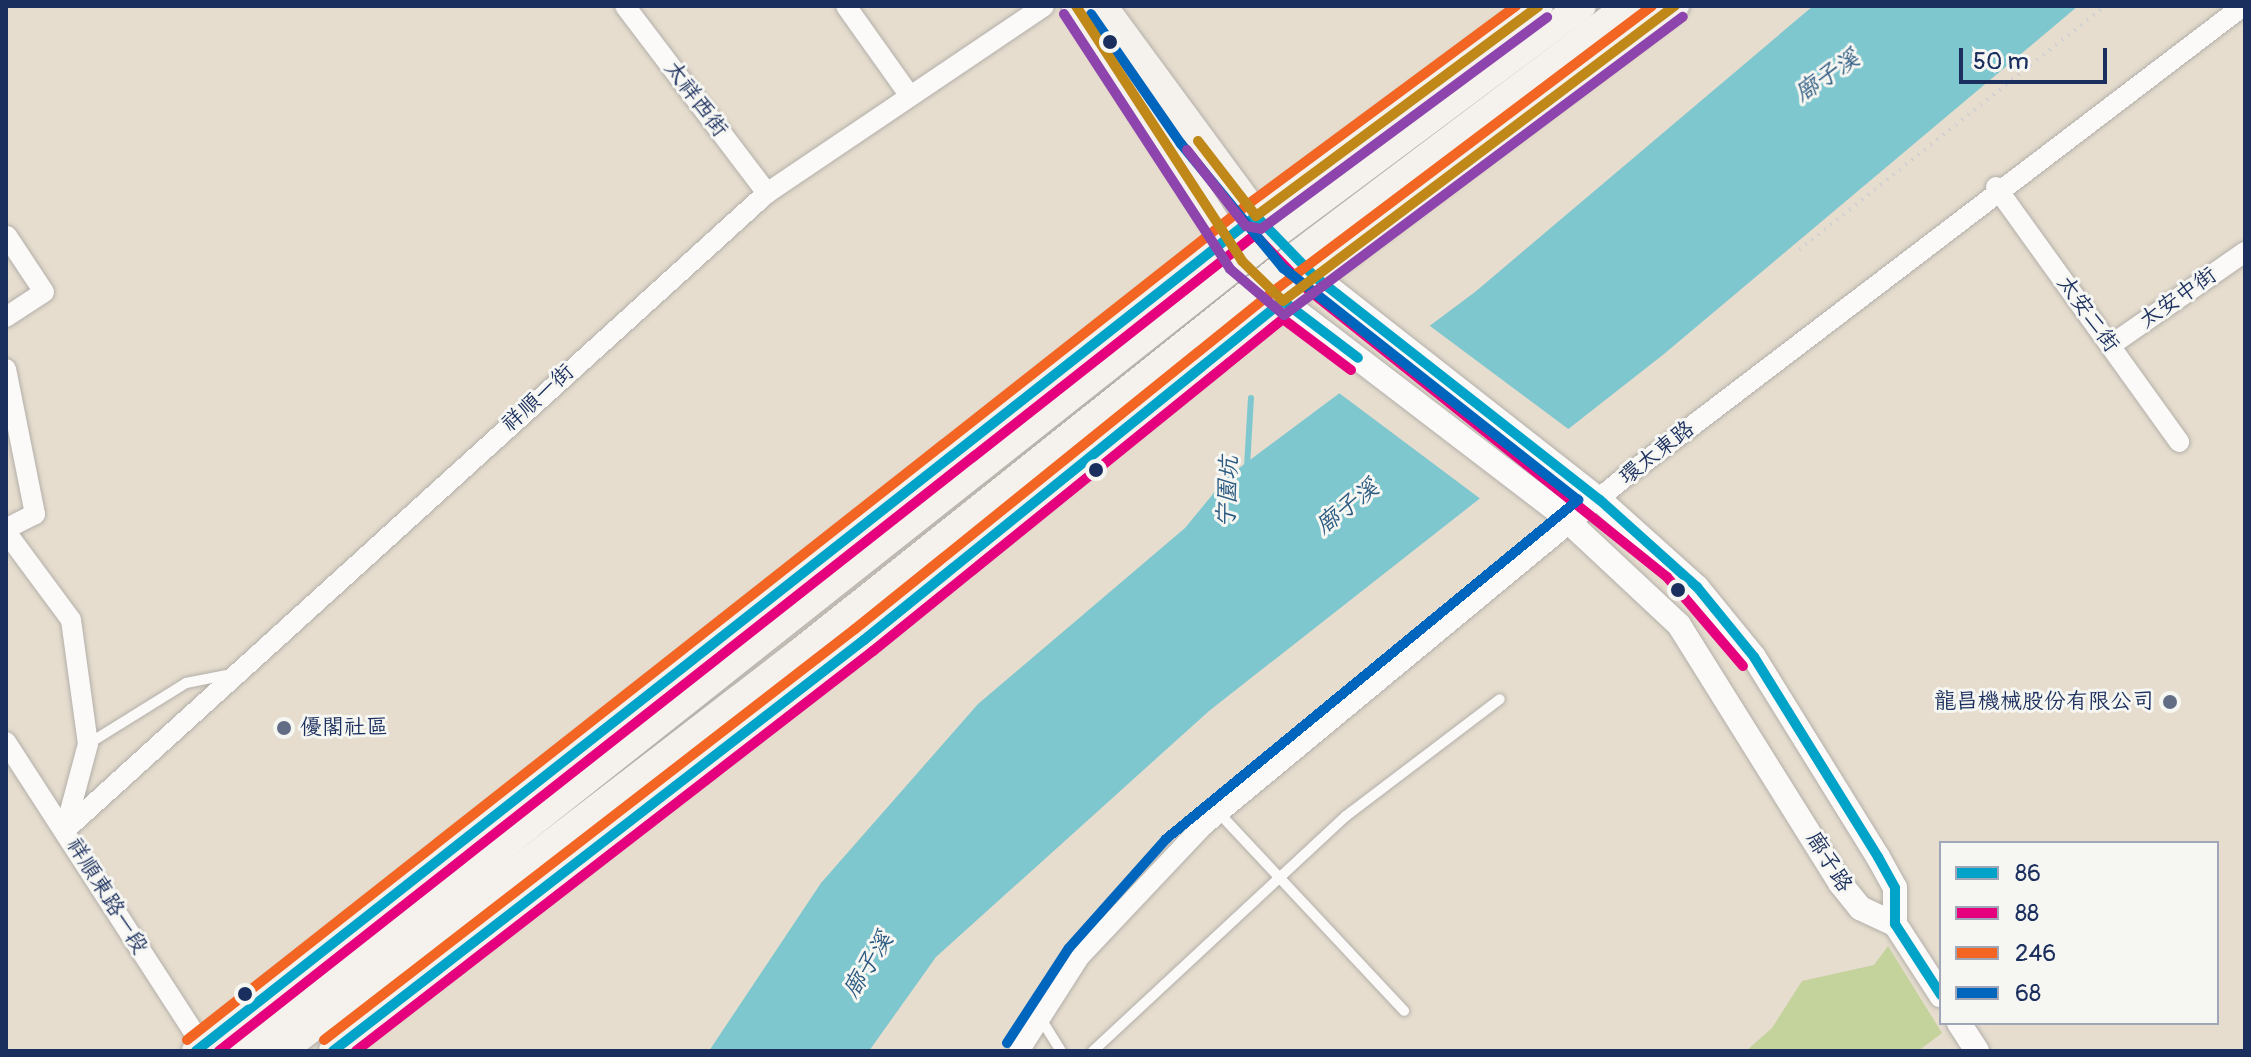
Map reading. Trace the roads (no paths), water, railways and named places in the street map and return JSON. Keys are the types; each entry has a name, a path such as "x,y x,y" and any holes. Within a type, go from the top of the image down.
{"main road":[{"path":"1076,6 1234,251 1273,292"},
{"path":"1103,6 1264,226 1304,267"},
{"path":"244,1051 1539,6"},
{"path":"1264,226 1582,6"},
{"path":"282,1051 1273,292 1628,6"},
{"path":"1304,267 1675,6"},
{"path":"201,1049 1234,251"},
{"path":"333,1051 864,640 1273,292"}],"street":[{"name":"太祥西街","path":"625,6 767,193"},
{"path":"846,6 910,96"},
{"name":"祥順一街","path":"65,830 244,672 767,193 1044,6"},
{"name":"環太東路","path":"1019,1051 1038,1015 1151,873 1219,813 1574,527 1591,492 1996,187 2243,6"},
{"name":"太安二街","path":"1996,187 2179,442"},
{"path":"6,317 44,292 7,236"},
{"name":"太安中街","path":"2111,345 2245,252"},
{"name":"廍子路","path":"1273,292 1554,508 1689,637 1840,883 1860,908 1895,924 1895,888 1748,648 1677,567 1591,492 1304,267"},
{"path":"6,369 35,514 6,531 71,620 88,744 65,830"},
{"name":"祥順東路一段","path":"6,742 65,830 201,1049"},
{"path":"1895,924 1939,992"},
{"path":"1960,1025 1977,1051"}],"lane":[{"path":"88,744 186,683 244,672"},
{"path":"1093,1051 1367,798 1500,699"},
{"path":"1219,813 1404,1011"},
{"path":"1038,1015 1061,1051"}],"water":[{"name":"廍子溪","path":"1813,6 2078,6 1664,354 1209,711 936,957 869,1051 709,1051 821,883 978,704 1185,528 1227,477 1475,292"}],"waterway":[{"name":"宁園坑","path":"1247,467 1251,398"}],"place":[{"name":"龍昌機械股份有限公司","path":"2170,702"},
{"name":"優閣社區","path":"284,728"}]}
